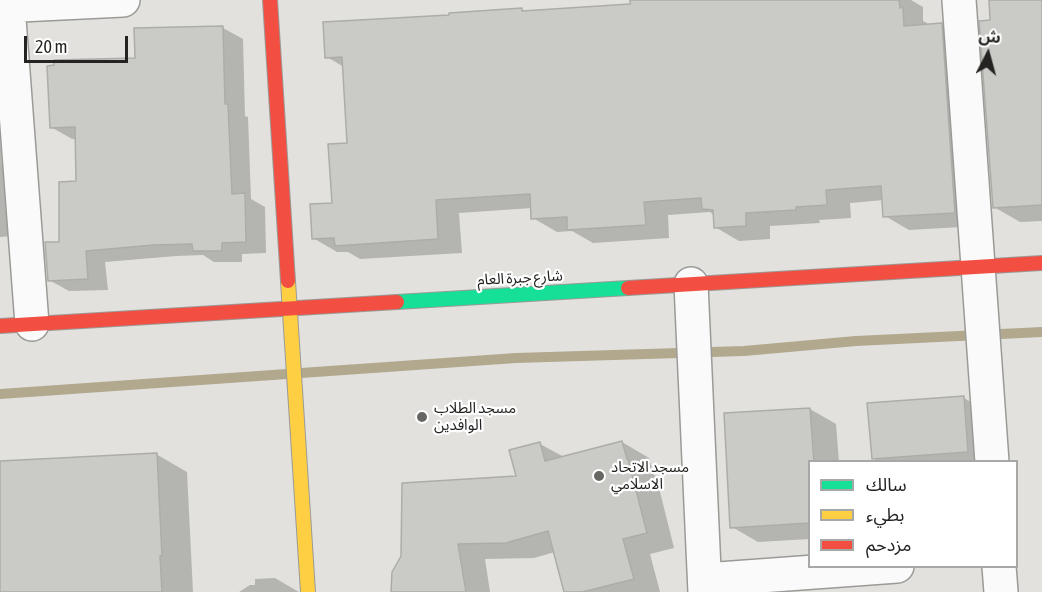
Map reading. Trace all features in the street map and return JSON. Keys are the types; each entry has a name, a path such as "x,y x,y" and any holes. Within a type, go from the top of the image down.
{"main road":[{"path":"270,0 308,592"},
{"name":"شارع جبرة العام","path":"0,326 1042,263"}],"street":[{"path":"32,324 4,6 123,0"},
{"path":"959,0 992,460"},
{"path":"691,284 705,586 887,568"},
{"path":"999,568 1001,592"}],"building":[{"path":"630,0 899,0 900,8 903,7 904,26 942,23 955,213 883,217 881,186 826,190 827,205 796,207 796,210 746,213 746,226 714,228 713,210 702,209 701,198 644,202 646,225 567,230 567,217 531,219 530,194 436,200 438,239 335,246 334,238 312,239 310,204 332,203 328,144 347,143 342,57 325,58 323,22 449,15 449,13 522,8 522,11 630,4"},
{"path":"989,0 1042,0 1042,205 993,208 979,21 990,20"},
{"path":"223,26 225,104 228,104 232,194 245,193 246,242 222,243 222,251 193,251 192,244 86,251 88,279 48,281 45,242 59,242 59,182 76,181 75,127 50,128 47,66 54,65 54,60 135,58 134,28"},
{"path":"964,396 968,452 872,459 867,403"},
{"path":"810,408 814,460 808,460 808,523 730,528 724,413"},
{"path":"622,441 647,533 623,539 634,579 582,592 564,592 548,531 506,543 458,544 466,592 391,592 392,572 401,556 402,483 516,476 509,450 540,442 545,461"},
{"path":"157,453 162,592 0,592 0,461"}],"waterway":[{"path":"0,394 516,358 744,351 856,341 1042,332"}],"traffic: fast":[{"path":"397,302 628,288"}],"traffic: slow":[{"path":"288,281 308,592"}],"traffic: jam":[{"path":"270,0 288,281"},
{"path":"628,288 1042,263"},
{"path":"0,326 397,302"}],"place":[{"name":"مسجد الطلاب الوافدين","path":"422,417"},
{"name":"مسجد الاتحاد الاسلامي","path":"599,476"}]}
